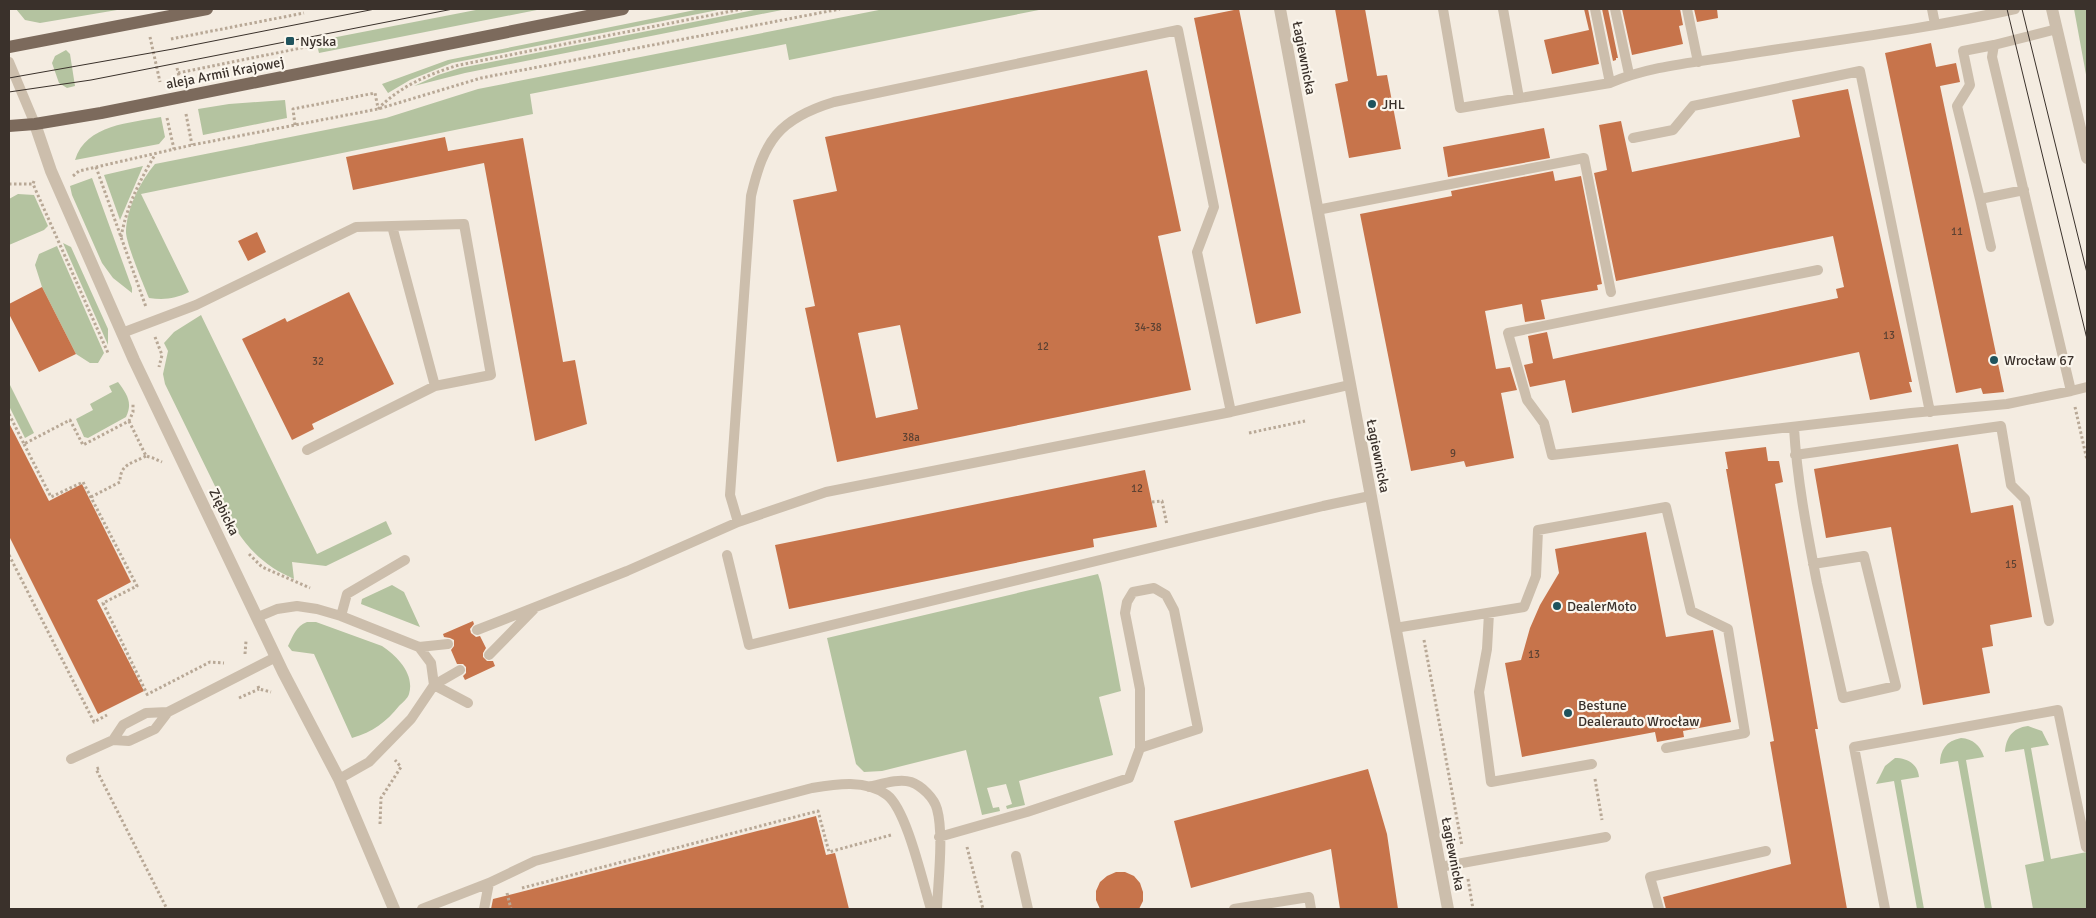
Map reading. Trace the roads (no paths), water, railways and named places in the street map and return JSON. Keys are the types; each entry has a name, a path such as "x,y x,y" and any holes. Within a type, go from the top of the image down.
{"main road":[{"path":"9,47 207,9"},
{"name":"aleja Armii Krajowej","path":"9,126 35,124 195,95 623,9"}],"street":[{"name":"Łagiewnicka","path":"1280,9 1394,628 1448,909"},
{"path":"2052,9 2087,158"},
{"name":"Ziębicka","path":"35,124 51,171 122,333 276,657 315,737 339,779 394,909"}],"lane":[{"path":"1443,9 1460,108 1610,83 1630,74 2015,9"},
{"path":"1503,9 1519,98"},
{"path":"1595,9 1610,83"},
{"path":"1615,9 1630,74"},
{"path":"1687,9 1698,62"},
{"path":"1932,9 1935,24"},
{"path":"1991,248 1957,106 1970,85 1963,51 2057,29"},
{"path":"738,522 730,495 751,196 758,167 770,143 784,125 808,110 834,102 1178,30 1214,207 1197,252 1231,412"},
{"path":"1994,45 1992,57 2071,390"},
{"path":"9,62 35,124"},
{"path":"1633,138 1673,130 1693,106 1860,72 1875,137 1930,412"},
{"path":"1317,210 1584,158 1610,292"},
{"path":"1980,199 2024,190"},
{"path":"122,333 196,305 356,227 464,224 491,375 435,386 307,450"},
{"path":"392,226 435,386"},
{"path":"1818,270 1508,333 1527,400 1544,423 1552,455 2007,404 2087,387"},
{"path":"477,630 507,619 540,603 627,571 738,522 826,492 1231,412 1349,385"},
{"path":"1795,455 2001,426 2011,485 2025,499 2048,621"},
{"path":"1794,428 1795,455 1813,564 1843,698 1896,686 1864,556 1813,564"},
{"path":"727,555 749,645 1370,496"},
{"path":"1394,628 1524,607 1536,576 1538,530 1666,507 1691,611 1728,629 1745,733 1666,748"},
{"path":"342,616 347,594 405,560"},
{"path":"939,837 1027,812 1130,778 1140,748 1140,689 1125,613 1127,602 1133,592 1154,588 1166,595 1174,610 1198,729 1140,748"},
{"path":"490,655 540,603"},
{"path":"258,617 277,609 297,606 342,616 419,647 448,644"},
{"path":"1489,613 1487,649 1479,692 1491,782 1592,764"},
{"path":"419,647 431,663 434,685"},
{"path":"113,740 123,725 146,713 168,712 276,657"},
{"path":"339,779 369,762 410,719 434,685 460,670"},
{"path":"434,685 468,703"},
{"path":"1885,909 1854,747 2058,710 2086,847"},
{"path":"71,759 113,740 128,741 155,729 168,712"},
{"path":"422,909 490,883 535,861 812,788 837,784 869,787 900,781 918,785 930,795 937,807 939,837 937,909"},
{"path":"869,787 887,795 899,810 931,909"},
{"path":"1440,867 1606,836"},
{"path":"1659,909 1650,877 1766,850"},
{"path":"1016,856 1028,909"},
{"path":"484,909 490,883"},
{"path":"1234,909 1309,897 1311,909"}],"tram line":[{"path":"9,78 173,49 375,9"},
{"path":"9,92 91,80 453,9"},
{"path":"2007,9 2087,339"},
{"path":"2022,9 2087,273"}],"place":[{"name":"Nyska","path":"290,41"},
{"name":"JHL","path":"1372,104"},
{"name":"Wrocław 67","path":"1994,360"},
{"name":"DealerMoto","path":"1557,606"},
{"name":"Bestune Dealerauto Wrocław","path":"1568,713"}]}
